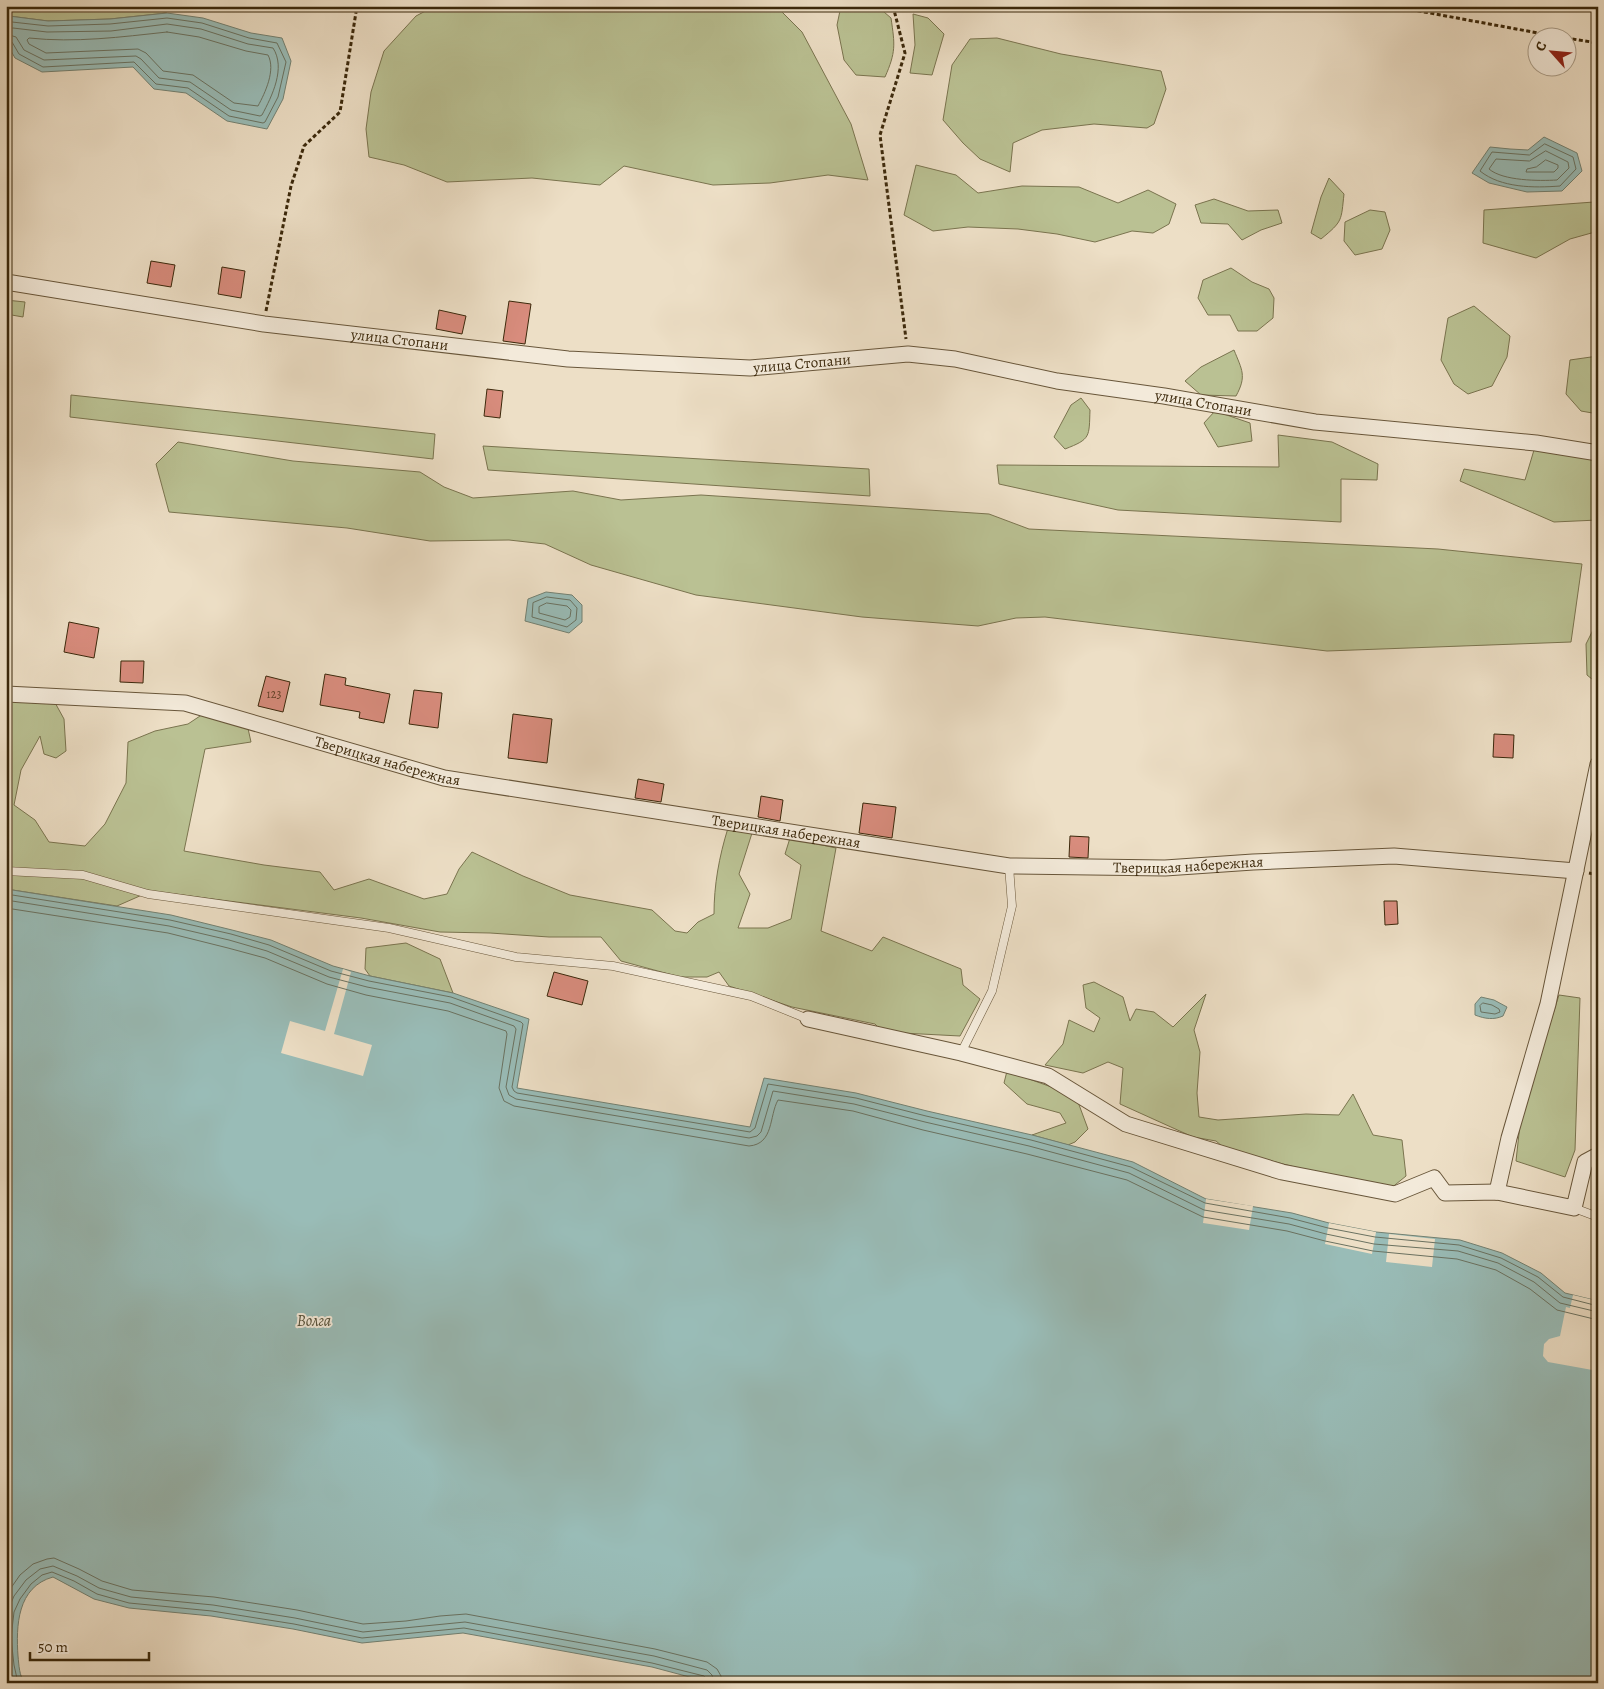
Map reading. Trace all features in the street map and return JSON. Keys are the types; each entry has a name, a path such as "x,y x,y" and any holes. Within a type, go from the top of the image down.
{"street":[{"name":"улица Стопани","path":"6,282 264,324 568,359 750,368 908,354 955,359 1057,381 1164,396 1315,422 1536,443 1598,453"},
{"name":"Тверицкая набережная","path":"6,694 185,703 444,778 1009,866 1165,868 1394,856 1576,871"},
{"path":"1497,1192 1509,1138 1548,1004 1598,764"},
{"path":"808,1019 961,1053 1048,1076 1126,1124 1282,1172 1395,1194 1434,1178 1445,1192 1497,1192 1574,1208 1585,1162 1598,1155"}],"lane":[{"path":"961,1053 992,991 1012,906 1009,866"},
{"path":"6,871 83,875 148,894 389,928 516,957 613,966 751,996 808,1019"},
{"path":"1574,1208 1598,1217"}],"path":[{"path":"264,324 291,186 304,146 340,112 357,6"},
{"path":"893,6 905,53 880,135 908,354"},
{"path":"1392,6 1526,31"},
{"path":"1576,40 1598,43"}],"green space":[{"path":"6,6 144,6 167,13 110,19 48,21 9,16 6,21"},
{"path":"435,6 776,6 802,32 851,124 868,180 828,175 770,183 713,185 624,166 600,185 532,178 447,182 404,165 369,157 366,129 371,92 384,51 416,16"},
{"path":"841,6 877,6 891,18 894,48 885,77 856,75 844,60 837,25"},
{"path":"913,14 928,18 944,34 932,75 910,73 915,45"},
{"path":"997,38 1061,54 1161,71 1166,89 1154,124 1147,128 1094,124 1042,130 1013,143 1010,172 980,159 943,120 952,65 970,39"},
{"path":"916,165 956,175 978,193 1022,186 1079,187 1118,203 1148,190 1176,204 1169,224 1153,233 1132,231 1095,242 1057,234 1018,229 968,227 933,231 904,215"},
{"path":"1329,178 1344,194 1342,210 1340,220 1321,239 1311,233 1321,197"},
{"path":"1214,199 1248,211 1278,210 1282,223 1261,230 1242,240 1228,224 1201,223 1195,205"},
{"path":"1594,202 1597,217 1595,232 1570,239 1536,258 1483,243 1484,210"},
{"path":"1370,210 1385,212 1390,230 1382,249 1355,255 1344,241 1345,222"},
{"path":"1231,268 1252,282 1269,289 1274,298 1273,318 1257,331 1238,331 1230,315 1208,315 1198,298 1203,280"},
{"path":"6,300 25,302 23,317 6,314"},
{"path":"1474,306 1510,336 1507,357 1492,386 1468,394 1454,384 1441,360 1448,318"},
{"path":"1234,350 1242,373 1241,383 1236,396 1201,395 1185,381 1201,367"},
{"path":"1598,356 1598,414 1581,411 1566,394 1570,360"},
{"path":"71,395 435,434 433,459 70,417"},
{"path":"1081,398 1090,410 1089,432 1080,442 1065,449 1054,437 1071,405"},
{"path":"1215,411 1250,423 1252,441 1218,447 1204,423"},
{"path":"1278,435 1332,442 1378,464 1377,480 1341,479 1341,522 1118,510 999,484 997,465 1279,467"},
{"path":"178,442 293,461 420,472 444,487 473,498 573,491 621,500 701,495 989,514 1029,529 1438,549 1582,564 1571,642 1327,651 1045,617 1016,618 978,626 862,617 696,595 591,565 545,544 509,540 430,541 347,528 169,512 156,464"},
{"path":"483,446 869,469 870,496 488,470"},
{"path":"1534,450 1591,456 1598,461 1598,520 1554,522 1460,481 1464,469 1525,480"},
{"path":"1598,620 1598,684 1587,675 1586,644"},
{"path":"6,697 53,699 64,719 66,751 56,758 44,754 40,736 21,770 14,805 35,820 49,842 85,846 105,824 126,783 128,742 155,731 188,724 203,714 247,724 251,742 205,749 184,851 264,865 320,872 334,890 369,879 424,899 447,894 459,869 472,852 570,895 652,910 675,931 687,933 698,922 714,914 718,871 728,828 753,830 739,874 750,894 738,928 768,928 791,919 801,865 785,854 790,838 836,848 821,931 872,951 883,937 961,969 963,985 980,999 960,1036 883,1032 875,1024 792,1007 729,986 719,972 707,977 680,977 621,961 601,937 549,937 440,932 361,918 151,891 117,906 6,889"},
{"path":"406,943 440,959 453,993 370,976 365,969 366,948"},
{"path":"1094,982 1123,997 1130,1021 1136,1009 1154,1012 1173,1027 1206,994 1194,1030 1200,1052 1197,1093 1199,1117 1218,1120 1306,1114 1339,1115 1353,1094 1373,1135 1402,1140 1406,1176 1390,1189 1339,1179 1229,1152 1216,1141 1193,1137 1120,1104 1123,1068 1108,1062 1083,1073 1045,1065 1063,1044 1069,1020 1094,1032 1100,1018 1086,1008 1083,985"},
{"path":"1559,995 1580,998 1575,1150 1565,1177 1516,1161 1521,1115"},
{"path":"1007,1071 1057,1089 1078,1102 1088,1129 1075,1142 1068,1145 1032,1135 1066,1123 1060,1113 1027,1104 1004,1083"}],"water":[{"path":"167,13 203,18 251,33 282,38 291,61 283,99 267,129 227,121 186,93 154,89 133,67 42,72 15,58 6,42 6,21 9,16 48,21 110,19"},
{"path":"1544,137 1577,153 1582,171 1562,191 1527,192 1489,183 1472,173 1490,147 1528,150"},
{"path":"546,592 572,595 582,605 582,622 569,633 525,621 528,599"},
{"name":"Волга","path":"6,889 171,915 232,930 271,940 333,966 370,976 453,993 529,1019 517,1088 750,1127 764,1078 856,1093 1032,1135 1133,1162 1206,1199 1292,1213 1329,1223 1376,1232 1460,1240 1502,1253 1541,1273 1565,1293 1598,1301 1598,1683 712,1683 652,1667 463,1633 362,1643 293,1629 211,1616 129,1608 94,1599 53,1577 41,1582 32,1589 21,1609 18,1632 18,1656 20,1674 25,1683 6,1683"},
{"path":"1481,997 1494,1000 1507,1007 1503,1016 1489,1019 1475,1015 1475,1004"}],"pier":[{"path":"343,969 351,972 334,1034 372,1045 363,1076 281,1053 290,1021 325,1031"},
{"path":"1206,1199 1253,1206 1249,1230 1203,1223"},
{"path":"1329,1223 1376,1232 1372,1254 1325,1244"},
{"path":"1389,1234 1435,1239 1432,1267 1386,1262"},
{"path":"1573,1295 1598,1301 1598,1371 1548,1362 1543,1356 1544,1344 1549,1339 1560,1336 1566,1307 1570,1308"}],"building":[{"path":"151,261 175,265 171,287 147,283"},
{"path":"222,267 245,271 241,298 218,294"},
{"path":"509,301 531,304 525,344 503,341"},
{"path":"439,310 466,316 462,334 436,329"},
{"path":"487,389 503,391 500,418 484,416"},
{"path":"69,622 99,628 94,658 64,652"},
{"path":"121,661 144,661 143,683 120,682"},
{"path":"325,674 346,678 345,685 390,694 384,723 359,718 360,712 320,705"},
{"path":"266,676 290,682 283,712 258,706"},
{"path":"414,690 442,693 438,728 409,724"},
{"path":"513,714 552,719 547,763 508,758"},
{"path":"1494,734 1514,735 1513,758 1493,757"},
{"path":"638,779 664,784 661,802 635,798"},
{"path":"761,796 783,800 780,821 758,817"},
{"path":"863,803 896,807 892,838 859,833"},
{"path":"1070,836 1089,837 1088,858 1069,857"},
{"path":"1384,901 1397,901 1398,924 1385,925"},
{"path":"554,972 588,981 582,1005 547,996"}]}
